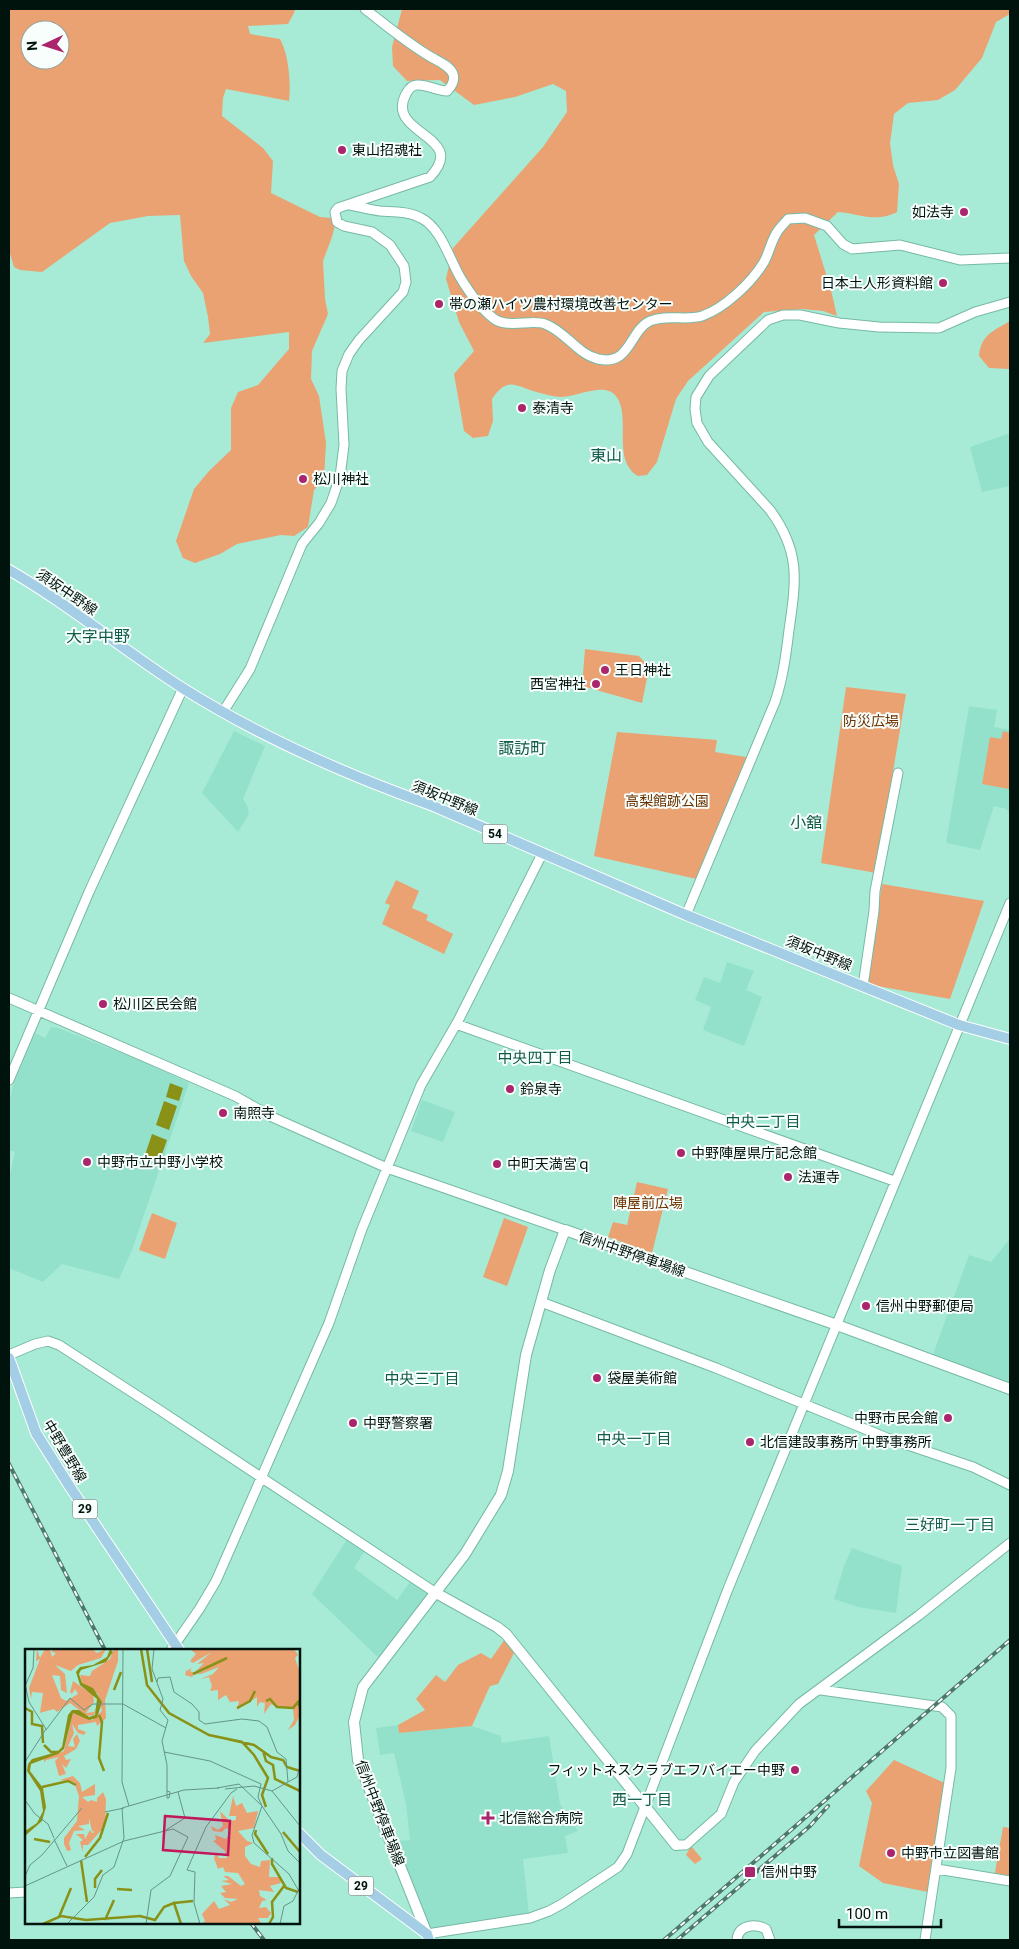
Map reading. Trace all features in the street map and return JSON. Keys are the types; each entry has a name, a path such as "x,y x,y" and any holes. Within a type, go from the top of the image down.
{"main road":[{"name":"須坂中野線","path":"9,570 40,589 183,688 223,712 274,738 334,766 686,915 959,1024 1010,1039"},
{"name":"信州中野停車場線","path":"428,1937 358,1760 354,1722 363,1687 465,1554 501,1495 508,1471 526,1355 565,1230 1010,1389"},
{"name":"中野豊野線","path":"9,1356 36,1433 175,1648"},
{"path":"436,1593 506,1634 676,1845"},
{"name":"29","path":"300,1834 321,1855 428,1937"}],"street":[{"path":"223,712 250,669 302,544 319,523 331,503 340,477 344,445 342,371 359,340 403,292 406,282 404,266 390,245 372,232 344,226 337,222 335,212 338,208 387,190 430,178 441,162 440,150 436,143 413,127 403,113 402,101 408,90 413,86 418,85 447,91 452,87 454,79 452,72 449,68 412,46 365,9"},
{"path":"350,205 381,211 403,212 421,218 434,229 472,295 492,317 498,321 508,323 543,323 585,354 598,359 609,359 619,356 629,349 636,334 650,322 703,316 725,303 751,281 765,261 776,233 788,219 805,218 827,226 844,244 852,249 900,245 960,260 1010,258"},
{"path":"686,915 775,702 782,678 796,578 792,552 786,534 770,510 708,442 697,423 696,396 708,376 768,320 782,315 800,315 839,323 879,328 939,328 976,312 1010,302"},
{"path":"9,1080 92,886 183,688"},
{"path":"863,986 874,911 875,891 898,773"},
{"path":"175,1648 216,1581 329,1323 362,1229 421,1085 456,1024 542,854"},
{"path":"428,1937 530,1918 562,1904 618,1867 627,1854 728,1589 837,1326 894,1181 1010,903"},
{"path":"9,998 226,1092 280,1121 387,1168 565,1230"},
{"path":"456,1024 894,1181"},
{"path":"541,1302 689,1357 887,1438 973,1467 1010,1485"},
{"path":"9,1356 35,1344 48,1341 59,1345 261,1476 436,1593"},
{"path":"676,1845 686,1845 721,1814 734,1782 755,1751 799,1704 821,1690 1010,1543"},
{"path":"821,1690 942,1707 951,1716 952,1768 925,1940"},
{"path":"936,1869 1010,1881"},
{"path":"9,1893 25,1892"},
{"path":"737,1940 737,1936 742,1929 758,1925 766,1929 770,1940"}],"shaded area":[{"path":"1010,433 1010,486 982,492 970,447"},
{"path":"969,706 997,710 994,727 1010,730 1010,813 1006,809 994,806 980,850 946,843"},
{"path":"234,731 265,746 243,799 249,814 238,832 202,793"},
{"path":"727,962 754,971 746,990 762,997 744,1046 703,1030 711,1007 695,1000 704,977 720,983"},
{"name":"中野市立中野小学校","path":"51,1027 58,1028 139,1060 189,1083 132,1250 119,1279 62,1264 43,1282 9,1268 9,1179 15,1152 9,1150 9,1103 13,1086 35,1033 45,1038"},
{"path":"170,1083 183,1088 179,1101 166,1097"},
{"path":"422,1100 455,1112 443,1142 411,1131"},
{"path":"164,1101 177,1106 169,1130 156,1125"},
{"path":"152,1134 167,1140 159,1163 144,1158"},
{"path":"1010,1239 1010,1389 931,1360 969,1255 991,1262"},
{"path":"349,1536 367,1547 354,1568 397,1600 413,1578 436,1593 382,1661 312,1594"},
{"path":"852,1548 902,1566 896,1613 858,1607 834,1599 844,1566"},
{"name":"北信総合病院","path":"398,1725 399,1733 472,1726 501,1736 502,1743 549,1736 560,1804 578,1831 565,1836 568,1853 523,1859 529,1914 428,1929 394,1841 410,1840 406,1804 394,1753 380,1755 376,1728"}],"green space":[{"path":"9,9 295,9 288,24 248,26 250,34 280,39 289,70 289,101 226,89 223,98 222,116 263,148 273,161 271,193 320,217 332,218 335,225 323,261 325,299 328,314 312,351 311,379 319,396 326,443 324,479 314,490 308,527 294,536 281,535 237,544 220,554 195,563 183,558 176,541 194,489 209,471 231,450 231,408 238,392 258,385 289,349 289,332 203,343 210,334 208,317 203,293 191,276 184,261 180,215 148,216 110,223 42,272 20,270 14,267 9,250"},
{"path":"402,9 1010,9 1010,14 996,22 982,58 955,90 938,100 908,103 894,114 890,143 893,165 899,184 897,212 882,217 868,217 838,212 814,235 837,316 823,311 802,309 764,312 688,381 676,399 657,462 647,475 638,476 625,459 620,404 615,395 610,391 597,390 560,397 513,385 505,386 492,399 493,421 488,436 473,438 464,431 454,374 474,351 459,322 446,279 453,248 543,147 567,112 566,91 553,84 515,97 474,105 440,80 407,81 393,66 392,47"},
{"path":"1010,321 1010,369 989,368 979,356 982,343 989,334"},
{"path":"585,649 639,656 647,665 648,673 642,703 582,686"},
{"name":"防災広場","path":"846,687 906,694 876,873 821,863"},
{"path":"1003,731 1010,733 1009,789 982,784 990,737 1001,739"},
{"name":"高梨館跡公園","path":"617,732 717,740 715,752 752,758 701,880 594,856"},
{"path":"396,880 419,891 412,908 428,915 426,920 453,934 444,954 382,924 390,905 385,903"},
{"path":"882,884 984,901 950,999 866,984"},
{"name":"陣屋前広場","path":"637,1182 668,1189 652,1253 608,1237 613,1222 627,1225"},
{"path":"152,1213 177,1223 165,1259 139,1250"},
{"path":"504,1218 528,1227 507,1286 483,1277"},
{"path":"505,1639 515,1651 498,1684 490,1686 472,1726 399,1733 398,1725 425,1710 416,1699 436,1675 445,1682 458,1665 481,1653 491,1659"},
{"path":"894,1760 949,1785 933,1893 883,1883 859,1866 872,1803 866,1791"},
{"path":"1003,1827 1010,1828 1010,1881 994,1878"},
{"path":"691,1846 702,1859 695,1864 686,1855"}],"railway":[{"path":"9,1464 104,1649"},
{"path":"664,1940 1010,1640"},
{"path":"677,1940 810,1826 828,1806"},
{"path":"252,1924 264,1940"}],"place":[{"name":"東山招魂社","path":"342,150"},
{"name":"如法寺","path":"964,212"},
{"name":"日本土人形資料館","path":"943,283"},
{"name":"帯の瀬ハイツ農村環境改善センター","path":"439,304"},
{"name":"泰清寺","path":"522,408"},
{"name":"松川神社","path":"303,479"},
{"name":"王日神社","path":"605,670"},
{"name":"西宮神社","path":"596,684"},
{"name":"松川区民会館","path":"103,1004"},
{"name":"鈴泉寺","path":"510,1089"},
{"name":"南照寺","path":"223,1113"},
{"name":"中野陣屋県庁記念館","path":"681,1153"},
{"name":"中野市立中野小学校","path":"87,1162"},
{"name":"中町天満宮ｑ","path":"497,1164"},
{"name":"法運寺","path":"788,1177"},
{"name":"信州中野郵便局","path":"866,1306"},
{"name":"袋屋美術館","path":"597,1378"},
{"name":"中野市民会館","path":"948,1418"},
{"name":"中野警察署","path":"353,1423"},
{"name":"北信建設事務所 中野事務所","path":"750,1442"},
{"name":"フィットネスクラブエフバイエー中野","path":"795,1770"},
{"name":"北信総合病院","path":"488,1818"},
{"name":"中野市立図書館","path":"891,1853"},
{"name":"信州中野","path":"750,1872"}],"district":[{"name":"東山","path":"606,455"},
{"name":"大字中野","path":"98,636"},
{"name":"諏訪町","path":"522,748"},
{"name":"小舘","path":"806,822"},
{"name":"中央四丁目","path":"535,1058"},
{"name":"中央二丁目","path":"763,1122"},
{"name":"中央三丁目","path":"422,1379"},
{"name":"中央一丁目","path":"634,1439"},
{"name":"三好町一丁目","path":"950,1525"},
{"name":"西一丁目","path":"642,1800"}]}
